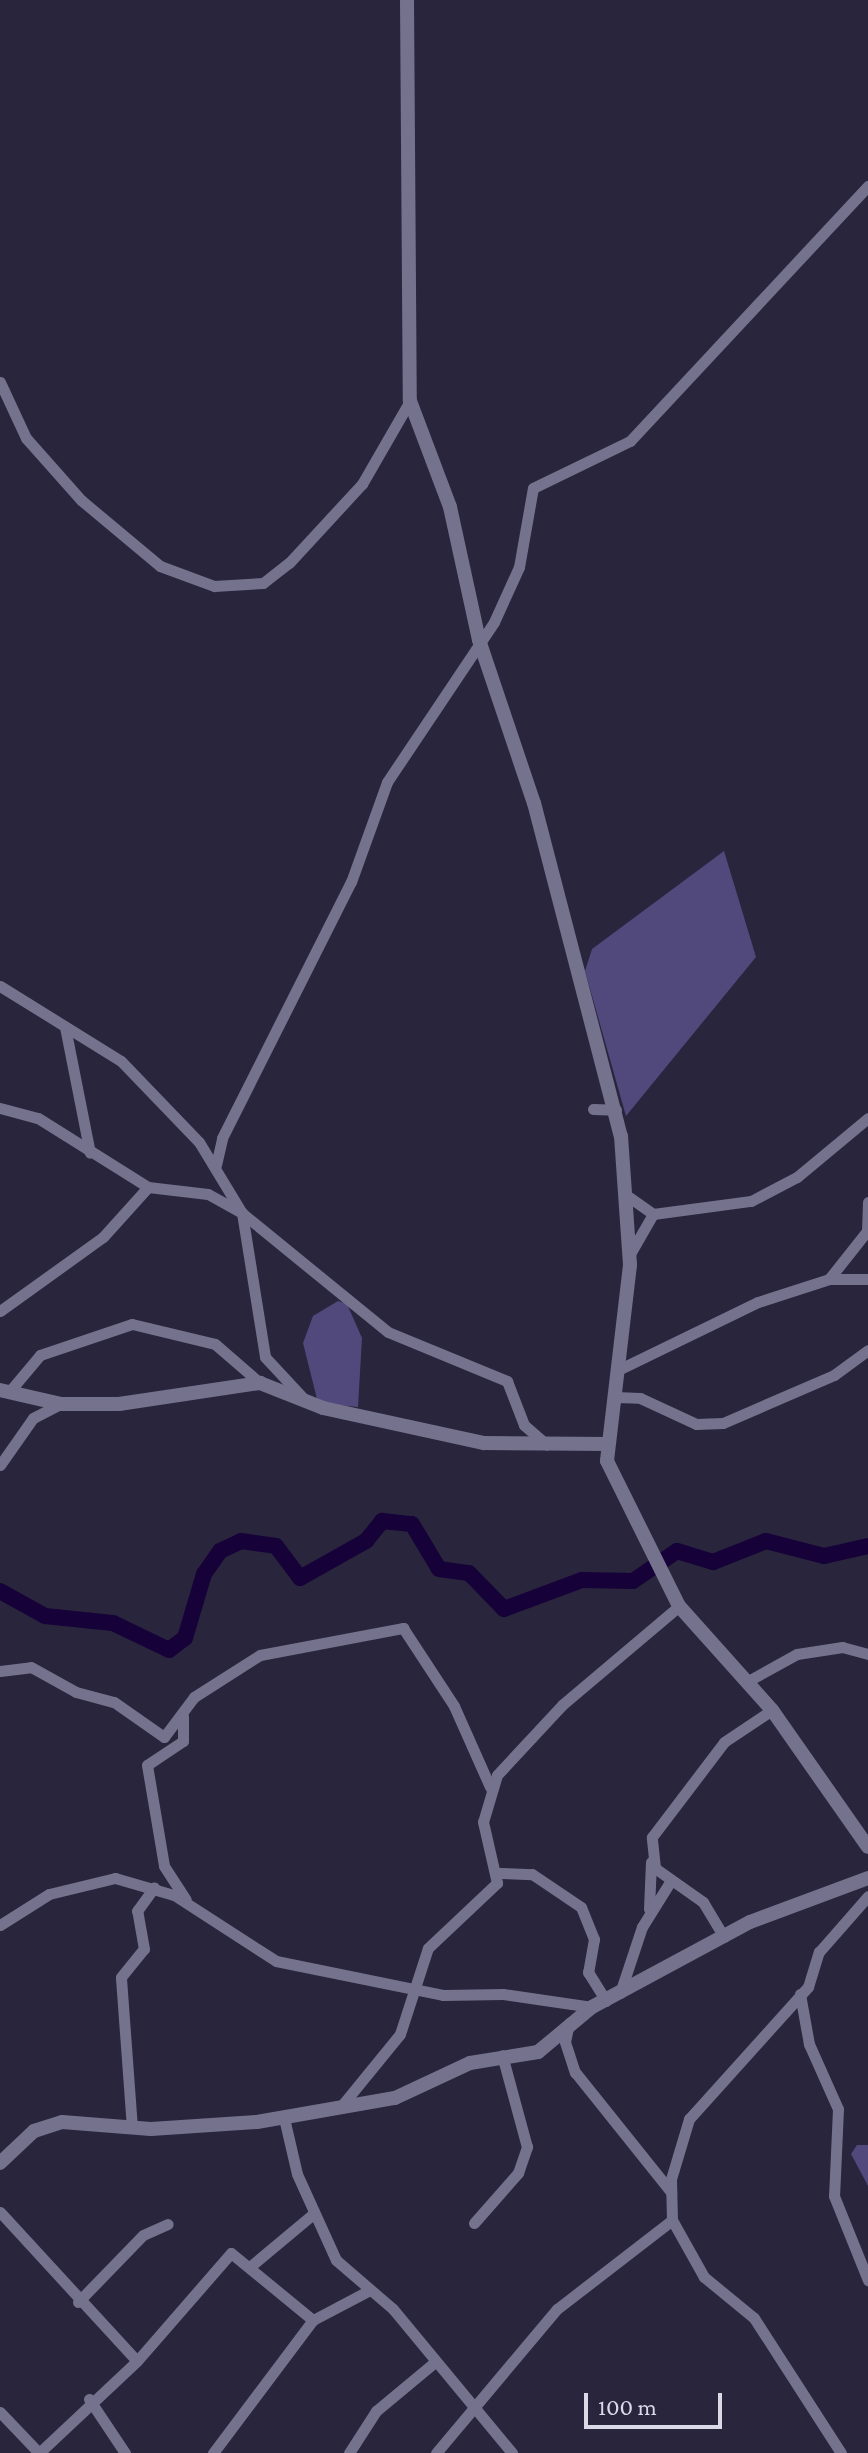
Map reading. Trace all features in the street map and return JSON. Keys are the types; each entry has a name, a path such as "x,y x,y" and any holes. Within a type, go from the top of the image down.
{"street":[{"path":"407,0 410,401 450,507 479,640 534,803 616,1110 629,1197 630,1254 622,1368 608,1444 610,1473 645,1546 679,1606 772,1710 868,1847"},
{"path":"216,1165 222,1138 351,882 387,782 479,640 519,567 533,488 630,441 868,186"},
{"path":"0,382 26,438 81,500 160,566 214,586 263,583 289,563 362,484 410,401"},
{"path":"0,986 121,1061 216,1165 242,1213 265,1357 305,1400"},
{"path":"65,1027 90,1153"},
{"path":"0,1108 38,1118 148,1187 208,1194 242,1213 388,1332 498,1374 514,1391 524,1425 550,1447"},
{"path":"593,1109 616,1110"},
{"path":"629,1197 653,1214 765,1195 867,1120"},
{"path":"0,1311 103,1237 148,1187"},
{"path":"829,1279 867,1231 868,1202"},
{"path":"630,1254 653,1214"},
{"path":"622,1368 670,1351 716,1319 829,1279 868,1279"},
{"path":"4,1391 40,1355 132,1324 215,1344 260,1383 305,1400 484,1443 550,1447 608,1444"},
{"path":"615,1397 640,1398 696,1424 723,1423 834,1375 868,1350"},
{"path":"4,1391 61,1404 154,1403 260,1383"},
{"path":"0,1465 33,1418 61,1404"},
{"path":"490,1787 562,1705 679,1606"},
{"path":"0,1671 25,1665 76,1692 108,1699 157,1735 172,1734 194,1697 260,1655 403,1628 454,1706 490,1787 485,1836 499,1873"},
{"path":"748,1681 797,1654 842,1647 868,1654"},
{"path":"649,1914 655,1832 718,1749 772,1710"},
{"path":"183,1716 183,1741 147,1765 164,1866 188,1903"},
{"path":"651,1862 670,1882 703,1902 724,1937"},
{"path":"343,2104 400,2034 412,1985 428,1948 487,1894 499,1873"},
{"path":"499,1873 532,1874 581,1907 594,1939 588,1972 599,2004"},
{"path":"0,1925 49,1894 93,1878 154,1888 188,1903 253,1953 276,1961 412,1985 443,1995 503,1994 599,2004"},
{"path":"0,2163 48,2125 86,2120 132,2128 284,2118 343,2104 395,2098 502,2055 546,2048 569,2022 724,1937 868,1878"},
{"path":"620,1993 649,1914 670,1882"},
{"path":"132,2128 121,1977 144,1949 137,1911 154,1888"},
{"path":"841,2453 764,2331 707,2281 672,2220 671,2192 674,2154 689,2119 800,1994 819,1952 868,1896"},
{"path":"800,1994 809,2044 838,2109 834,2196 868,2280"},
{"path":"569,2022 565,2042 575,2072 671,2192"},
{"path":"474,2223 518,2173 527,2147 502,2055"},
{"path":"284,2118 313,2214 336,2260 370,2290 512,2453"},
{"path":"0,2212 78,2302 137,2361"},
{"path":"252,2265 313,2214"},
{"path":"436,2453 478,2411 518,2349 557,2309 672,2220"},
{"path":"78,2302 143,2235 168,2224"},
{"path":"0,2412 39,2453 89,2399 137,2361 226,2256 236,2253 313,2320"},
{"path":"213,2453 313,2320 370,2290"},
{"path":"349,2453 376,2411 435,2362"},
{"path":"89,2399 125,2453"}],"shaded area":[{"path":"724,851 756,957 626,1116 585,971 592,949"},
{"path":"338,1301 347,1304 362,1338 358,1407 318,1403 303,1343 313,1316"},
{"path":"857,2145 868,2145 868,2186 851,2154"}],"waterway":[{"path":"0,1591 45,1616 113,1623 169,1650 185,1638 204,1574 220,1551 241,1541 276,1546 300,1578 366,1541 382,1521 412,1524 439,1569 469,1573 504,1609 582,1580 633,1581 677,1551 713,1562 766,1541 824,1556 868,1546"}]}
